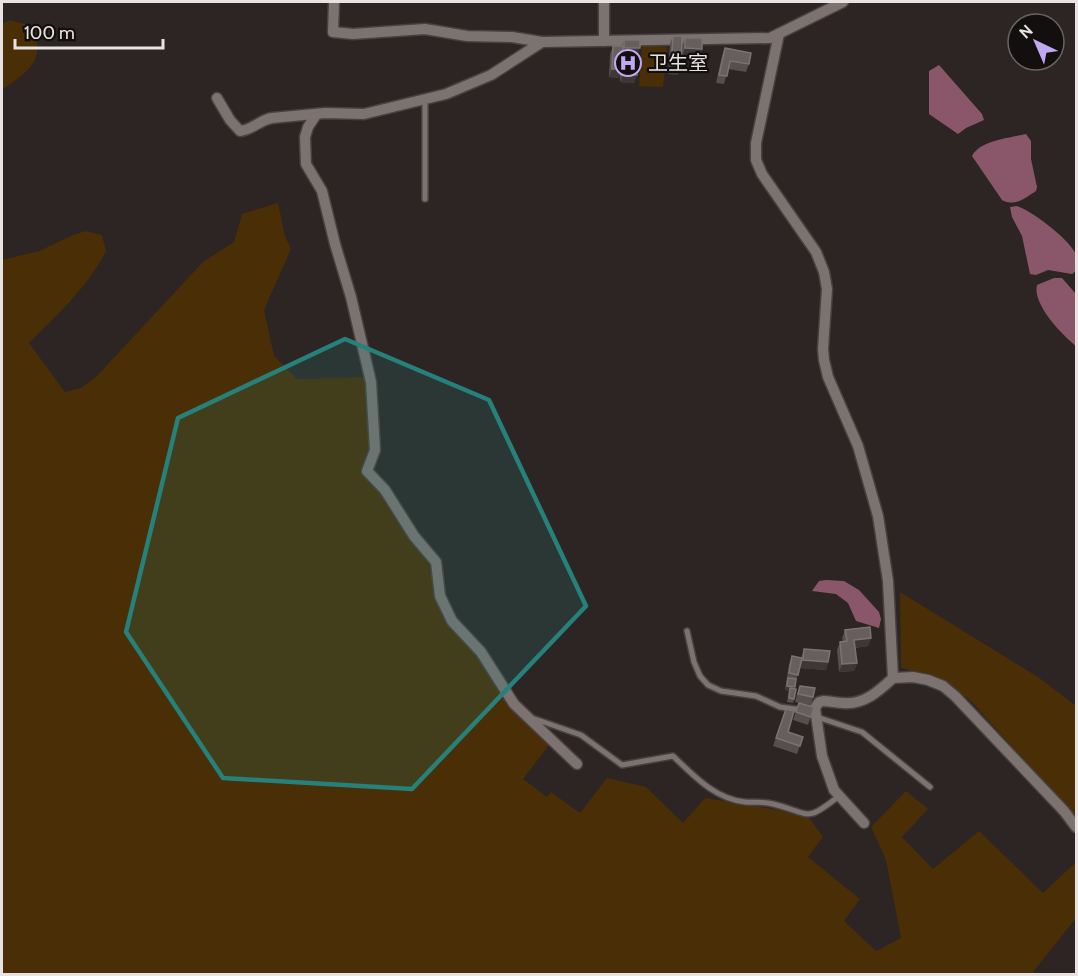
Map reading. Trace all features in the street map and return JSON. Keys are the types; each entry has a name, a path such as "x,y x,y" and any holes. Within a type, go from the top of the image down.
{"street":[{"path":"334,2 333,32 353,34 425,29 467,36 512,37 542,42 770,38 843,2"},
{"path":"604,2 604,41"},
{"path":"779,34 756,143 756,160 762,174 816,252 824,272 827,289 824,360 828,377 858,446 878,516 888,581 893,678"},
{"path":"217,98 230,120 240,130 248,130 264,119 364,114 446,94 491,75 542,42"},
{"path":"316,115 305,137 306,164 322,191 371,382 375,450 368,471 385,490 414,536 436,562 439,569 440,592 452,621 481,652 516,707 577,764"},
{"path":"864,824 834,790 822,756 815,708 819,702 846,704 865,699 876,694 893,678 914,677 943,686 955,696 1077,827"}],"lane":[{"path":"425,199 426,99"},
{"path":"687,632 694,662 700,676 708,685 721,691 756,696 780,707 816,715 862,732 930,787"},
{"path":"516,707 535,719 581,735 622,765 673,756 708,789 743,802 770,803 811,815 819,812 839,796"}],"highlighted area":[{"path":"345,339 489,400 586,606 412,789 223,778 126,632 178,418"}],"shaded area":[{"path":"10,20 32,26 36,38 36,57 27,71 2,90 2,24"},
{"path":"642,45 667,47 663,87 639,86"},
{"path":"939,65 982,114 984,120 958,134 929,114 929,71"},
{"path":"1026,134 1031,141 1031,159 1037,187 1036,191 1020,201 1011,203 1002,200 972,156 988,143"},
{"path":"278,203 285,236 291,249 264,310 274,356 297,379 368,377 370,445 360,471 379,489 406,535 428,559 438,606 482,664 505,701 549,745 523,779 547,797 551,792 580,813 607,778 646,787 683,823 705,798 779,810 810,819 823,837 808,857 860,899 844,921 876,951 901,938 886,860 871,827 906,791 928,809 902,837 933,869 979,831 1043,893 1076,862 1076,918 1033,972 1036,974 2,974 2,260 39,251 85,231 102,235 106,251 90,277 29,343 65,392 81,388 96,377 203,262 234,242 242,214"},
{"path":"1017,206 1048,225 1070,245 1076,256 1076,271 1072,274 1048,270 1036,275 1030,274 1022,236 1012,217 1010,207"},
{"path":"1054,278 1062,278 1076,294 1076,346 1056,327 1039,301 1037,285"},
{"path":"819,581 844,581 859,590 879,612 881,619 879,628 856,621 848,603 836,594 812,591"},
{"path":"900,592 1038,677 1076,706 1076,817 971,701 946,681 930,674 901,668"}],"building":[{"path":"673,36 682,36 681,67 671,66"},
{"path":"685,38 702,38 702,49 685,48"},
{"path":"624,40 640,40 640,48 624,48"},
{"path":"613,46 623,46 622,69 612,69"},
{"path":"725,48 751,53 749,64 730,61 727,76 719,75"},
{"path":"623,64 637,64 637,75 623,74"},
{"path":"870,627 871,638 854,640 857,663 842,664 840,642 847,641 845,630"},
{"path":"804,649 830,651 828,662 803,660"},
{"path":"792,656 802,658 798,675 789,673"},
{"path":"788,678 796,679 795,687 787,686"},
{"path":"800,686 815,688 813,697 798,694"},
{"path":"790,688 796,689 794,699 789,698"},
{"path":"799,703 814,707 811,717 796,712"},
{"path":"786,709 794,711 788,732 803,737 800,746 776,738"}],"place":[{"name":"卫生室","path":"628,63"}]}
